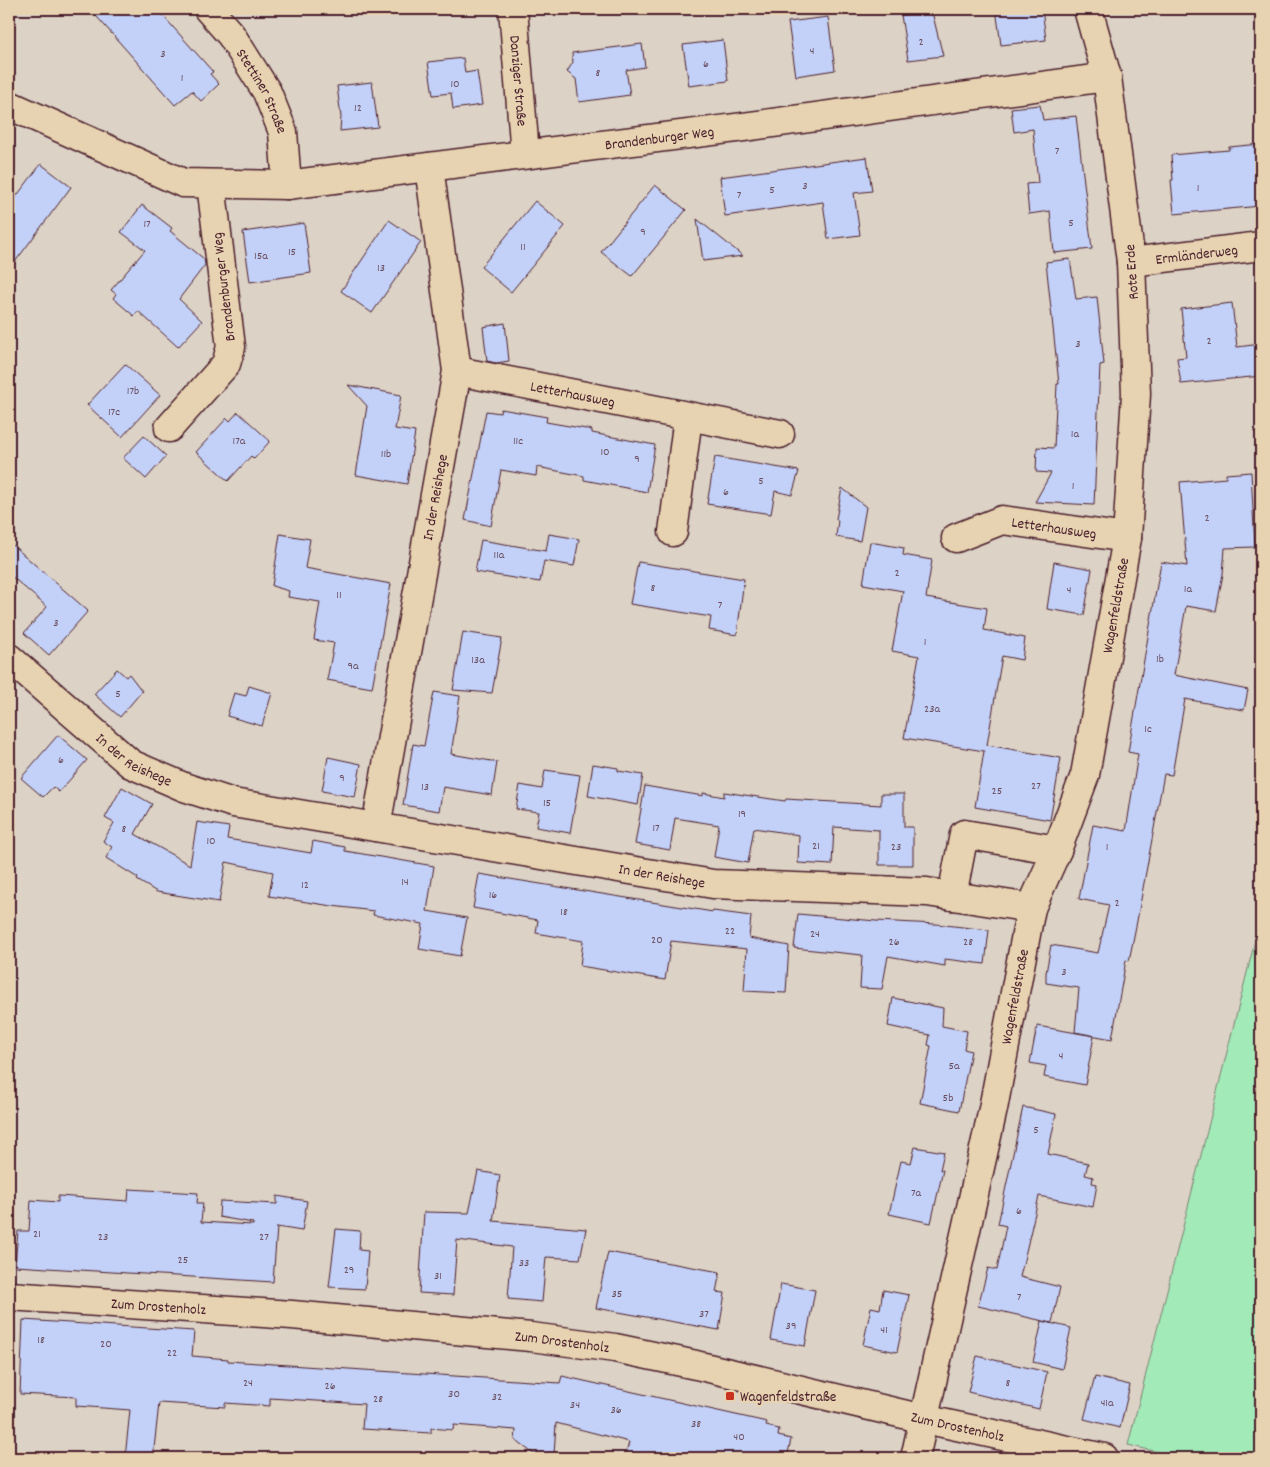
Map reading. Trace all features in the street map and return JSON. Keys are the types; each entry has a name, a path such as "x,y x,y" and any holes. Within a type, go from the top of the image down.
{"street":[{"name":"Stettiner Straße","path":"208,9 232,35 267,92 283,132 287,185"},
{"name":"Danziger Straße","path":"513,9 525,154"},
{"name":"Rote Erde","path":"1088,9 1107,76 1131,262 1136,394 1127,538"},
{"name":"Brandenburger Weg","path":"9,105 183,183 287,185 736,128 1107,76"},
{"name":"In der Reishege","path":"376,827 457,371 429,167"},
{"name":"Brandenburger Weg","path":"169,428 226,364 231,347 211,184"},
{"name":"Ermländerweg","path":"1131,262 1261,246"},
{"name":"Letterhausweg","path":"457,371 780,434"},
{"path":"673,532 688,417"},
{"name":"Letterhausweg","path":"956,538 1002,520 1127,538"},
{"name":"Wagenfeldstraße","path":"914,1458 993,1109 1031,908 1057,850 1085,775 1127,538"},
{"name":"In der Reishege","path":"9,658 131,764 184,787 233,803 713,884 927,892 1031,908"},
{"path":"952,896 964,834 1057,850"},
{"name":"Zum Drostenholz","path":"9,1296 292,1315 531,1336 615,1348 696,1364 924,1419 1104,1458"}],"green space":[{"path":"1261,917 1261,1458 1184,1458 1128,1445"}],"building":[{"path":"90,9 157,9 213,72 210,74 219,84 201,101 192,91 175,105"},
{"path":"996,9 1042,9 1046,40 1001,45"},
{"path":"932,12 943,56 908,60 901,15"},
{"path":"828,17 835,70 796,76 788,22"},
{"path":"723,40 728,81 689,86 683,45"},
{"path":"642,44 645,67 626,70 630,95 579,102 576,79 567,72 573,62 572,53"},
{"path":"463,58 465,73 477,71 482,105 453,109 451,93 433,95 428,62"},
{"path":"372,82 378,127 340,131 341,117 337,86"},
{"path":"1040,105 1043,120 1076,116 1092,249 1054,253 1050,211 1029,214 1026,184 1038,183 1033,129 1014,132 1011,108"},
{"path":"1261,144 1261,206 1174,214 1171,155 1229,150 1229,147"},
{"path":"867,157 872,191 854,193 860,235 828,239 823,202 725,216 720,177"},
{"path":"41,164 71,187 9,270 9,206"},
{"path":"655,185 686,210 632,276 601,252"},
{"path":"535,201 565,226 511,292 481,267"},
{"path":"142,205 172,228 170,231 204,259 205,265 179,299 202,321 178,347 138,311 134,316 113,298 116,294 111,290 145,250 121,232"},
{"path":"697,219 743,256 703,261"},
{"path":"389,220 421,242 372,313 341,291"},
{"path":"304,223 311,273 250,282 243,232"},
{"path":"1070,259 1076,299 1097,297 1104,364 1100,365 1094,505 1035,502 1051,473 1036,472 1037,447 1054,448 1057,384 1059,384 1046,262"},
{"path":"1232,303 1237,347 1261,344 1261,376 1181,384 1177,358 1186,357 1181,309"},
{"path":"505,323 509,361 496,363 487,361 483,327"},
{"path":"125,364 160,395 122,437 87,405"},
{"path":"348,385 401,395 395,429 415,432 407,484 356,475 367,406"},
{"path":"501,409 547,417 546,422 592,430 592,433 655,445 647,492 584,480 584,476 537,467 536,476 501,470 491,526 465,520 486,411 500,413"},
{"path":"238,412 270,441 254,459 251,456 228,481 196,452 227,418 230,421"},
{"path":"144,436 166,456 146,479 123,458"},
{"path":"715,457 799,471 792,495 775,491 771,514 707,504"},
{"path":"1251,472 1255,547 1225,548 1223,574 1216,611 1186,606 1174,675 1248,690 1244,710 1185,699 1172,775 1164,774 1137,921 1129,961 1126,960 1112,1039 1075,1032 1079,988 1046,983 1051,945 1098,953 1109,905 1079,899 1093,825 1126,831 1138,754 1128,752 1161,562 1187,566 1180,482 1226,478 1226,474"},
{"path":"842,488 866,507 860,541 836,537 838,520 836,519"},
{"path":"280,534 310,539 305,568 391,584 372,688 327,680 334,643 314,640 320,602 288,597 289,591 272,586"},
{"path":"549,534 579,539 574,566 544,561 540,582 475,572 481,540 546,551"},
{"path":"9,542 88,611 49,655 24,633 47,607 9,574"},
{"path":"870,542 904,548 903,555 932,560 926,598 987,608 984,630 1025,638 1022,660 1002,656 987,745 1061,758 1050,820 975,807 984,751 904,738 919,656 892,651 903,591 863,584"},
{"path":"638,562 744,579 737,635 709,630 711,617 630,604"},
{"path":"1054,562 1092,569 1084,615 1047,609"},
{"path":"463,632 502,638 492,693 453,690"},
{"path":"117,669 126,677 129,674 142,691 120,717 94,694"},
{"path":"249,686 272,693 262,726 227,716 234,693 246,696"},
{"path":"434,692 460,696 451,754 497,762 492,795 443,787 439,811 403,805 413,744 424,746"},
{"path":"58,735 87,760 59,792 53,787 43,797 21,778"},
{"path":"328,757 361,764 355,797 322,791"},
{"path":"593,764 643,775 638,805 588,796"},
{"path":"545,770 580,775 570,833 536,827 539,812 516,809 520,785 542,789"},
{"path":"645,786 703,796 703,793 724,797 724,792 785,801 786,799 881,805 881,794 904,794 904,827 913,827 913,865 879,865 879,830 834,827 832,865 798,863 799,835 754,828 748,863 714,857 719,825 675,818 670,850 635,844"},
{"path":"122,787 152,804 135,834 190,865 197,822 229,827 227,839 311,853 313,841 345,847 345,851 434,866 427,911 467,918 460,956 419,949 423,924 373,915 374,911 269,896 273,872 226,862 219,902 157,892 106,858 112,847 103,841 114,823 105,818"},
{"path":"479,874 713,912 751,916 749,938 789,946 786,993 744,991 747,949 671,941 665,980 580,966 583,941 536,933 538,920 473,908"},
{"path":"798,914 936,924 989,930 985,964 945,959 945,966 888,956 882,989 860,988 862,955 794,948"},
{"path":"893,998 943,1008 942,1026 967,1031 964,1049 971,1051 959,1111 920,1103 931,1046 928,1045 930,1035 888,1026"},
{"path":"1037,1026 1094,1036 1085,1085 1044,1077 1046,1066 1030,1063"},
{"path":"1023,1107 1056,1114 1048,1154 1088,1163 1085,1175 1093,1177 1092,1183 1097,1184 1093,1207 1039,1196 1020,1277 1060,1287 1052,1323 978,1306 988,1268 997,1270 1006,1226 998,1224"},
{"path":"915,1147 944,1152 940,1170 943,1170 931,1223 889,1214 901,1161 911,1163"},
{"path":"478,1171 500,1175 493,1221 586,1229 580,1259 546,1257 542,1302 508,1299 512,1247 457,1240 453,1295 419,1293 424,1212 469,1213"},
{"path":"129,1189 198,1193 197,1203 203,1203 201,1222 253,1225 253,1223 219,1217 220,1201 277,1204 277,1196 307,1201 302,1231 277,1227 273,1282 15,1266 18,1231 29,1231 31,1200 58,1202 58,1196 128,1201"},
{"path":"336,1229 360,1231 359,1250 368,1251 365,1289 329,1287"},
{"path":"608,1252 720,1272 716,1292 725,1293 719,1330 596,1308"},
{"path":"781,1284 815,1290 805,1346 771,1340"},
{"path":"883,1290 909,1295 897,1352 863,1345 871,1307 880,1309"},
{"path":"23,1320 194,1331 192,1356 228,1359 228,1361 560,1383 562,1376 767,1422 766,1426 779,1429 778,1436 791,1439 787,1458 695,1458 667,1451 665,1458 625,1458 629,1442 556,1423 554,1455 534,1454 515,1440 516,1430 454,1425 453,1430 431,1428 431,1433 362,1429 364,1404 270,1398 270,1406 225,1403 225,1407 159,1403 153,1458 125,1458 130,1410 76,1406 76,1397 20,1394"},
{"path":"1042,1321 1071,1328 1062,1369 1033,1362"},
{"path":"977,1356 1047,1372 1039,1409 968,1392"},
{"path":"1095,1377 1130,1385 1120,1428 1084,1419"}],"place":[{"name":"Wagenfeldstraße","path":"730,1396"}]}
